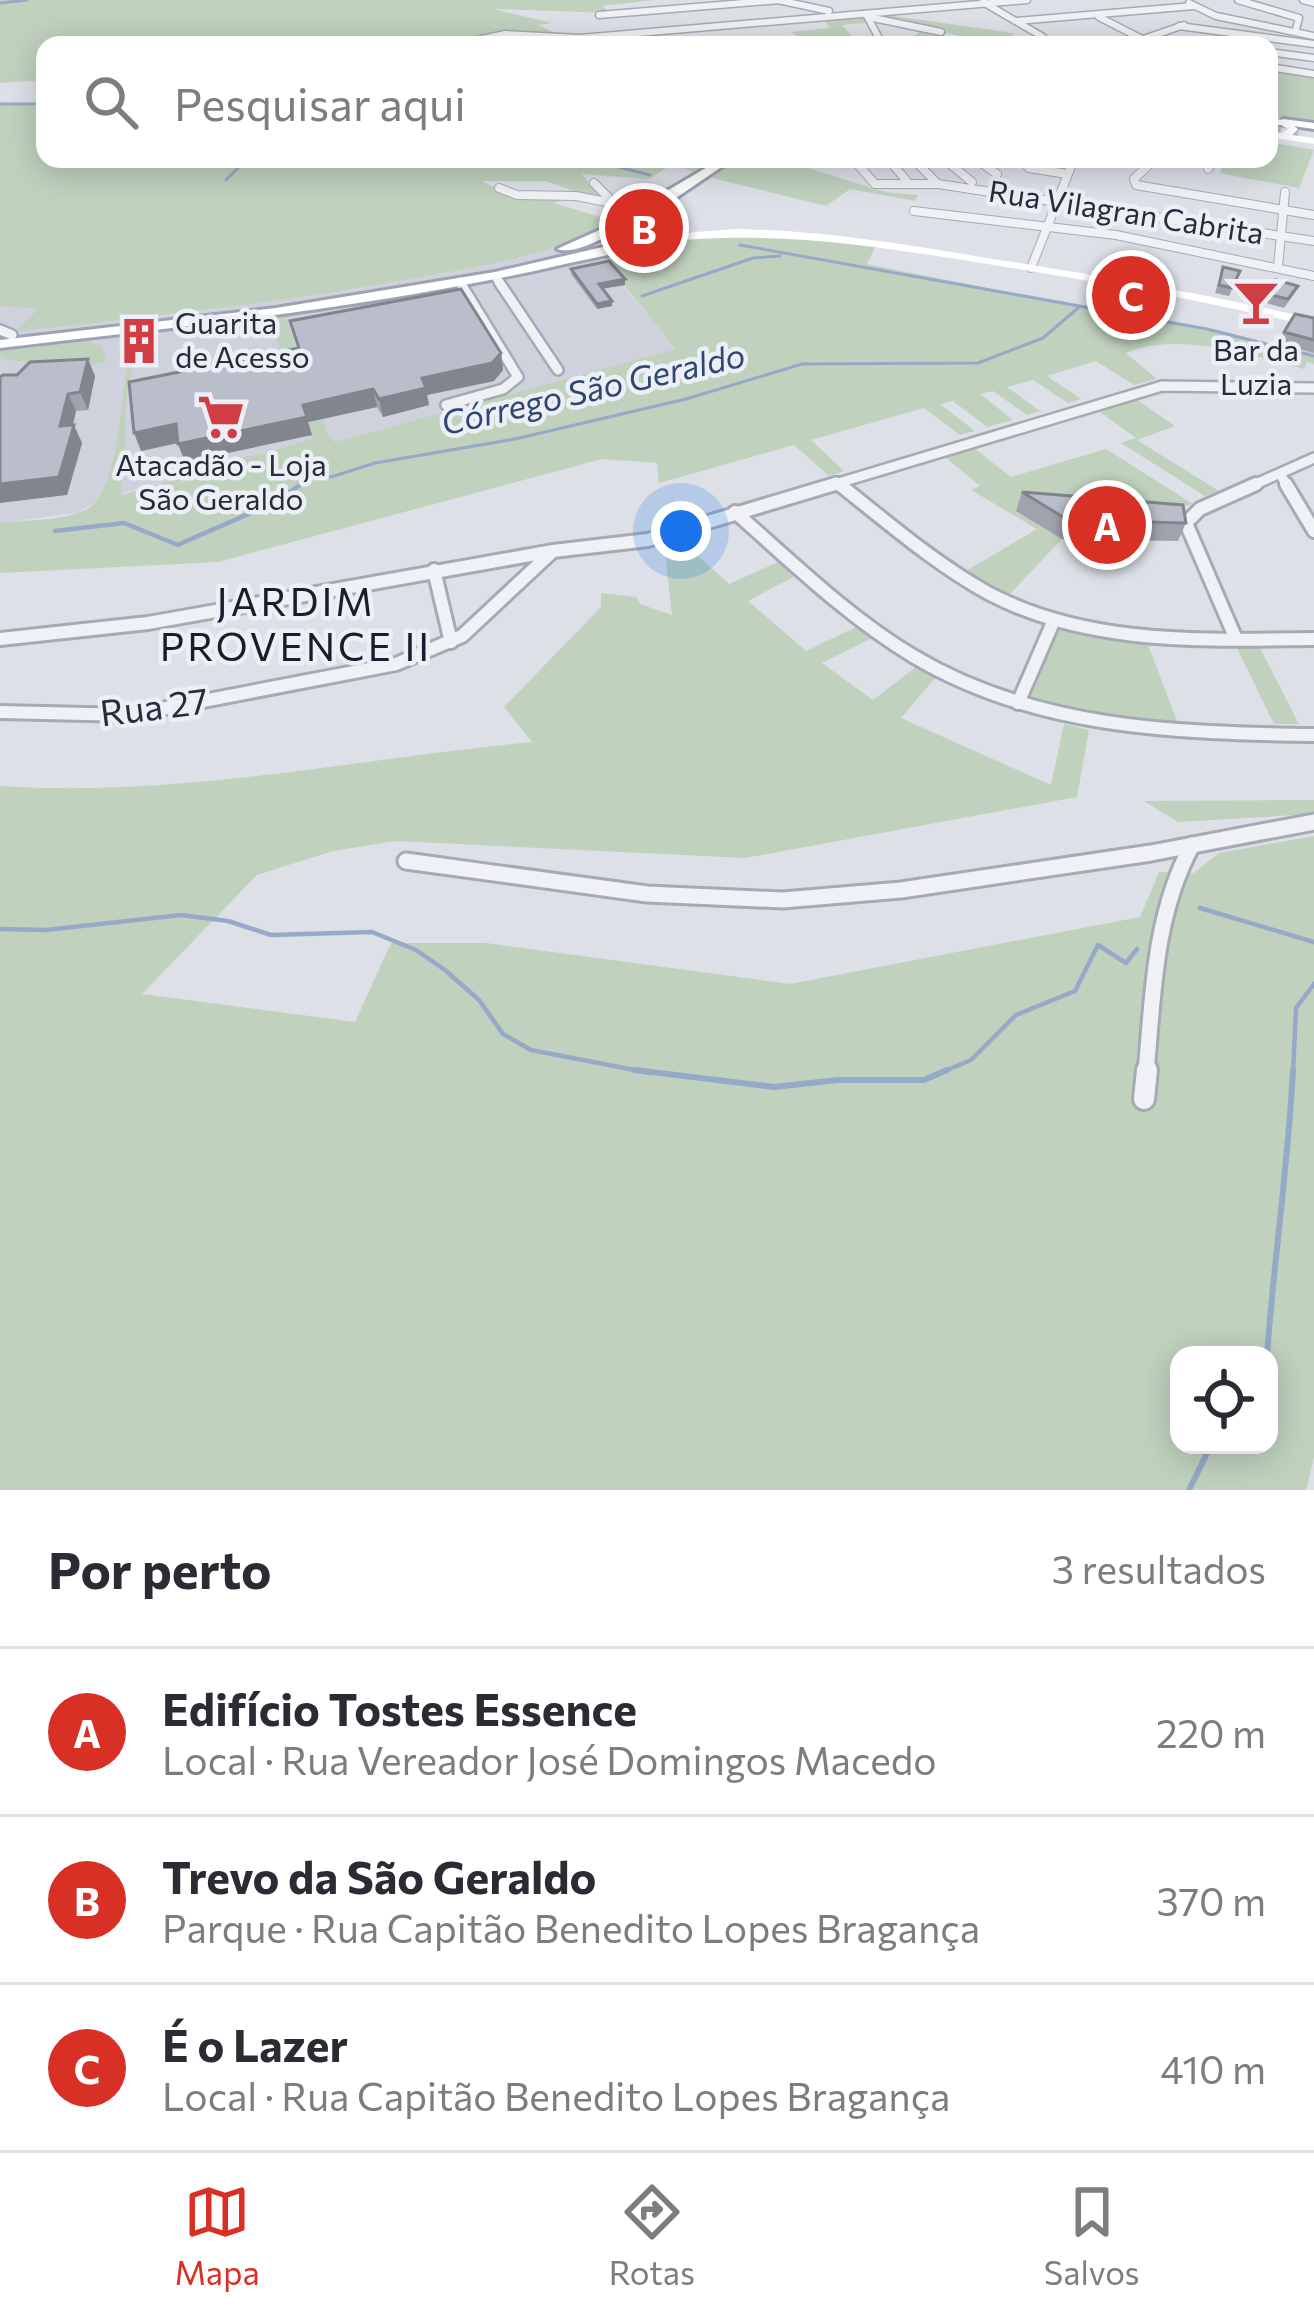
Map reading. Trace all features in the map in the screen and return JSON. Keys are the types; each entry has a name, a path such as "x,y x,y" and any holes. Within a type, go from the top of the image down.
{"main road":[{"path":"3,336 259,308 539,256 596,237 708,168"},
{"path":"650,240 668,232 660,206 664,200 711,168"},
{"path":"637,209 718,231"},
{"path":"3,336 189,325 495,276 650,240 718,231 802,231 1199,296 1314,323"}],"street":[{"path":"595,36 1027,0"},
{"path":"1184,0 1216,16 1296,29 1314,40"},
{"path":"1238,0 1299,18 1296,29"},
{"path":"1304,0 1314,3"},
{"path":"598,16 756,2 851,15"},
{"path":"779,2 842,16"},
{"path":"982,2 1041,36"},
{"path":"1016,21 1194,6"},
{"path":"867,15 941,32"},
{"path":"867,15 878,36"},
{"path":"1096,15 1136,36"},
{"path":"1151,36 1216,16"},
{"path":"879,19 882,24 907,29"},
{"path":"1179,26 1275,36"},
{"path":"499,36 548,36"},
{"path":"1278,36 1314,40"},
{"path":"1278,53 1314,58"},
{"path":"1278,69 1314,74"},
{"path":"861,168 875,184 972,182 955,168"},
{"path":"896,168 906,180"},
{"path":"922,168 938,184"},
{"path":"989,168 997,174"},
{"path":"1044,168 1067,174"},
{"path":"1031,268 1070,168"},
{"path":"1147,168 1133,185 1314,215"},
{"path":"594,184 607,197 637,209"},
{"name":"Rua Vilagran Cabrita","path":"938,184 1314,241"},
{"path":"499,188 517,195 576,196 637,209"},
{"path":"1278,267 1285,192"},
{"path":"914,211 1046,227 1314,274"},
{"path":"495,276 558,370"},
{"path":"446,405 503,389 518,377 460,281"},
{"path":"0,639 148,623 434,570 624,545 1162,386 1314,388"},
{"path":"1236,639 1186,523 1200,509 1314,458"},
{"path":"1280,474 1314,531"},
{"path":"836,482 965,578 1054,620 1134,634 1314,639"},
{"path":"735,512 880,634 937,670 1018,703 1141,729 1314,735"},
{"name":"Rua 27","path":"0,712 92,716 173,709 396,664 451,643 553,551"},
{"path":"434,570 451,643"},
{"path":"1018,703 1054,620"},
{"path":"406,861 647,894 783,900 901,890 1314,822"},
{"path":"1144,1099 1165,907 1177,869 1192,845"}],"shaded area":[{"path":"583,239 677,349 335,442 327,435 261,454 217,460 217,467 97,501 77,513 0,523 0,306 39,308 18,330 191,313 460,270"}],"green space":[{"path":"0,0 654,0 602,6 611,13 493,9 552,23 538,25 561,36 36,36 36,81 0,83"},
{"path":"880,14 1020,34 915,36 920,31 886,21 842,25 852,36 797,36 791,32 829,28 824,18"},
{"path":"1278,70 1314,75 1314,124 1278,119"},
{"path":"0,102 36,106 36,168 666,168 649,179 582,174 599,195 592,197 545,181 482,181 515,198 565,197 554,203 616,222 561,245 504,261 295,298 16,331 38,309 0,306"},
{"path":"1278,144 1314,150 1299,188 1219,173 1222,168 1278,168"},
{"path":"717,168 808,168 884,192 918,195 915,201 850,189 826,206 704,176"},
{"path":"780,234 875,247 867,264 1113,313 1119,313 1121,297 1139,300 1138,316 1314,353 1314,364 1307,362 1304,369 1192,345 1147,347 1126,353 1157,379 1134,385 1096,361 1047,376 1081,399 1068,403 1033,380 1007,387 1040,411 1027,415 993,391 980,394 1013,420 987,427 953,401 940,404 975,431 960,435 924,408 811,440 844,471 829,476 794,445 659,483 657,463 602,459 218,562 0,573 0,523 76,514 96,501 105,486 127,367 118,355 124,338 148,337 128,392 126,452 132,455 121,461 122,495 216,467 216,460 261,454 312,439 271,325 215,333 207,327 310,312 286,318 328,435 335,442 676,349 605,262 666,240"},
{"path":"88,341 102,347 106,361 80,368 1,359 0,349"},
{"path":"1136,399 1175,426 1137,440 1219,491 1205,496 1121,443 1136,438 1097,410"},
{"path":"974,448 1011,477 1106,449 1193,504 1062,539 1008,596 966,571 1037,529 971,490 980,486 945,457"},
{"path":"679,539 729,584 778,562 795,576 748,601 806,651 858,626 872,638 822,663 873,700 916,667 935,678 901,718 1051,785 1064,724 1089,730 1077,797 745,858 396,841 333,851 257,875 142,994 355,1022 391,943 486,943 790,984 1140,917 1159,872 1194,873 1219,853 1314,836 1314,1457 1306,1490 0,1490 0,786 134,787 200,782 532,742 504,707 601,607 601,593 636,597 640,604 672,615 664,544"},
{"path":"1059,627 1147,642 1179,726 1029,701"},
{"path":"1237,648 1260,648 1299,724 1274,724"},
{"path":"1314,800 1314,814 1178,822 1144,801"}],"building":[{"path":"609,261 625,279 599,284 612,301 597,304 571,269"},
{"path":"1223,267 1240,271 1232,288 1219,285"},
{"path":"1276,280 1298,286 1288,299 1267,294"},
{"path":"461,289 501,353 492,363 422,378 426,388 379,399 373,389 303,405 307,417 178,444 176,424 134,433 129,382 299,348 290,321"},
{"path":"1295,314 1314,318 1314,340 1284,332"},
{"path":"88,359 80,392 68,394 60,426 74,425 59,477 0,484 0,377 17,375 30,362"},
{"path":"1022,492 1183,505 1186,523 1068,520"}],"waterway":[{"path":"0,3 27,0"},
{"path":"0,104 36,104"},
{"path":"226,180 238,168"},
{"path":"623,168 650,175"},
{"name":"Córrego São Geraldo","path":"740,245 1207,329 1314,356"},
{"path":"642,296 753,258 780,256"},
{"name":"Córrego São Geraldo","path":"297,487 321,474 331,477 375,463 515,439 686,399 802,364 978,363 1043,338 1078,308"},
{"name":"Córrego São Geraldo","path":"55,531 124,523 178,545 258,510 301,484"},
{"path":"1200,908 1314,942"},
{"path":"0,929 46,930 181,915 228,921 271,935 372,932 416,950 445,970 479,1000 503,1034 531,1050 650,1073"},
{"path":"943,1072 971,1060 1016,1015 1075,991 1098,945 1126,963 1137,949"},
{"path":"1293,1073 1296,1008 1314,984"},
{"path":"635,1070 774,1087 838,1080 924,1080 943,1072"},
{"path":"943,1072 947,1070"},
{"path":"1268,1346 1293,1070"},
{"path":"1189,1490 1207,1454"}],"tunnel":[{"path":"1278,128 1301,132"}],"place":[{"name":"Trevo da São Geraldo","path":"644,228"},
{"name":"É o Lazer","path":"1131,295"},
{"name":"Bar da Luzia","path":"1256,302"},
{"name":"Guarita de Acesso","path":"139,341"},
{"name":"Atacadão - Loja São Geraldo","path":"221,417"},
{"name":"Edifício Tostes Essence","path":"1107,525"}],"district":[{"name":"JARDIM PROVENCE II","path":"296,624"}]}
